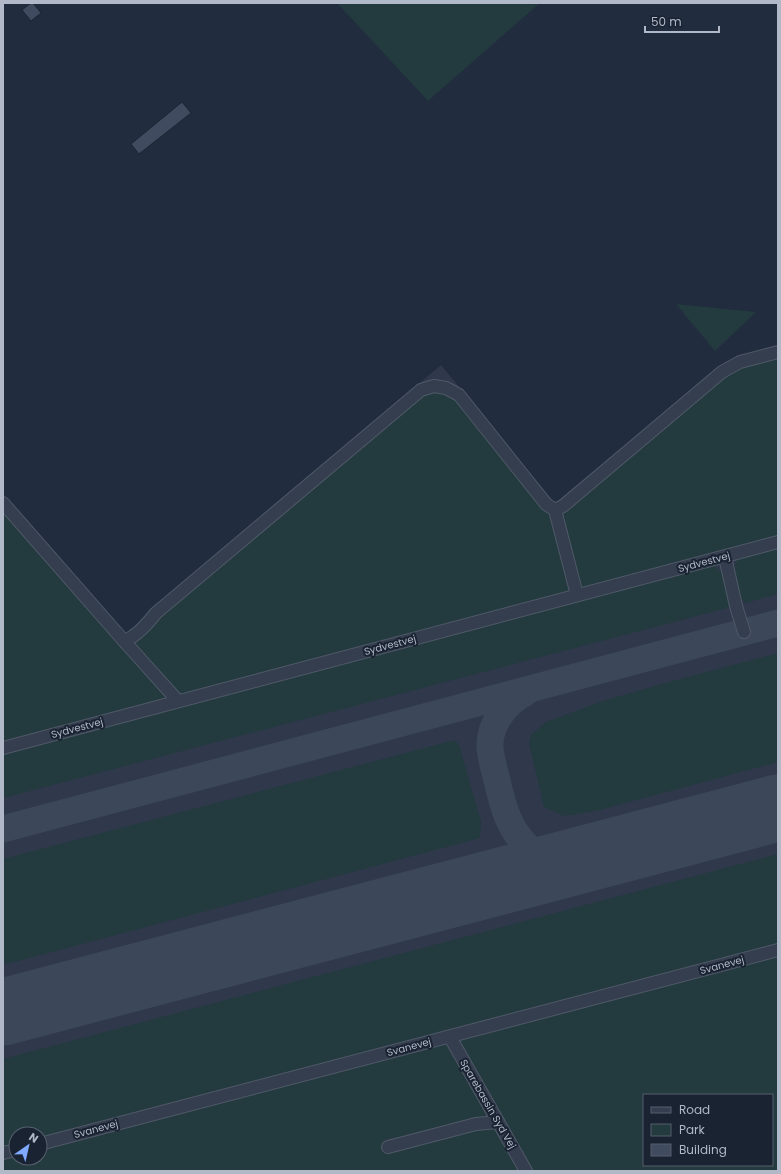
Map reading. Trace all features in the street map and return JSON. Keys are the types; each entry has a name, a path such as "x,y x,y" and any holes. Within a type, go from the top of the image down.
{"lane":[{"path":"555,510 564,506 722,372 740,362 778,352"},
{"path":"124,641 131,638 146,625 156,613 421,390 434,386 446,388 459,395 546,504 555,510 577,595"},
{"path":"3,502 178,701"},
{"name":"Sydvestvej","path":"3,748 778,542"},
{"path":"725,557 736,606 744,632"},
{"name":"Svanevej","path":"48,1142 778,950"},
{"name":"Sparebassin Syd Vej","path":"450,1037 526,1171"},
{"path":"388,1147 476,1124 498,1122"}],"shaded area":[{"path":"778,347 778,1171 3,1171 3,496 125,634 441,365 555,503 725,362"}],"green space":[{"path":"337,3 540,3 428,101"},
{"path":"676,304 756,312 715,351"},
{"path":"778,355 778,538 579,590 559,512 728,371"},
{"path":"422,392 450,392 551,512 572,591 178,697 130,643 161,613"},
{"path":"3,507 169,699 3,743"},
{"path":"778,545 778,594 745,603 738,597 733,570 736,563 740,557"},
{"path":"711,564 722,572 731,607 3,798 3,753"},
{"path":"778,653 778,762 596,811 564,816 544,807 529,743 531,735 546,722 603,701"},
{"path":"455,740 459,745 481,822 480,838 3,965 3,859"},
{"path":"778,854 778,947 48,1140 48,1126 8,1126 8,1150 3,1152 3,1059"},
{"path":"778,953 778,1171 529,1171 460,1045 463,1039"},
{"path":"445,1041 450,1043 491,1117 400,1139 386,1139 383,1144 384,1149 477,1126 498,1128 523,1171 3,1171 3,1156 8,1155 8,1166 48,1166 48,1145"}],"building":[{"path":"33,3 41,13 31,21 22,10"},
{"path":"182,102 191,113 139,154 131,144"}],"taxiway":[{"path":"3,829 778,623"},
{"path":"525,693 511,702 500,715 492,731 490,739 491,758 505,811 515,832 525,844 540,854 569,863"}],"runway":[{"path":"3,1012 778,808"}]}
